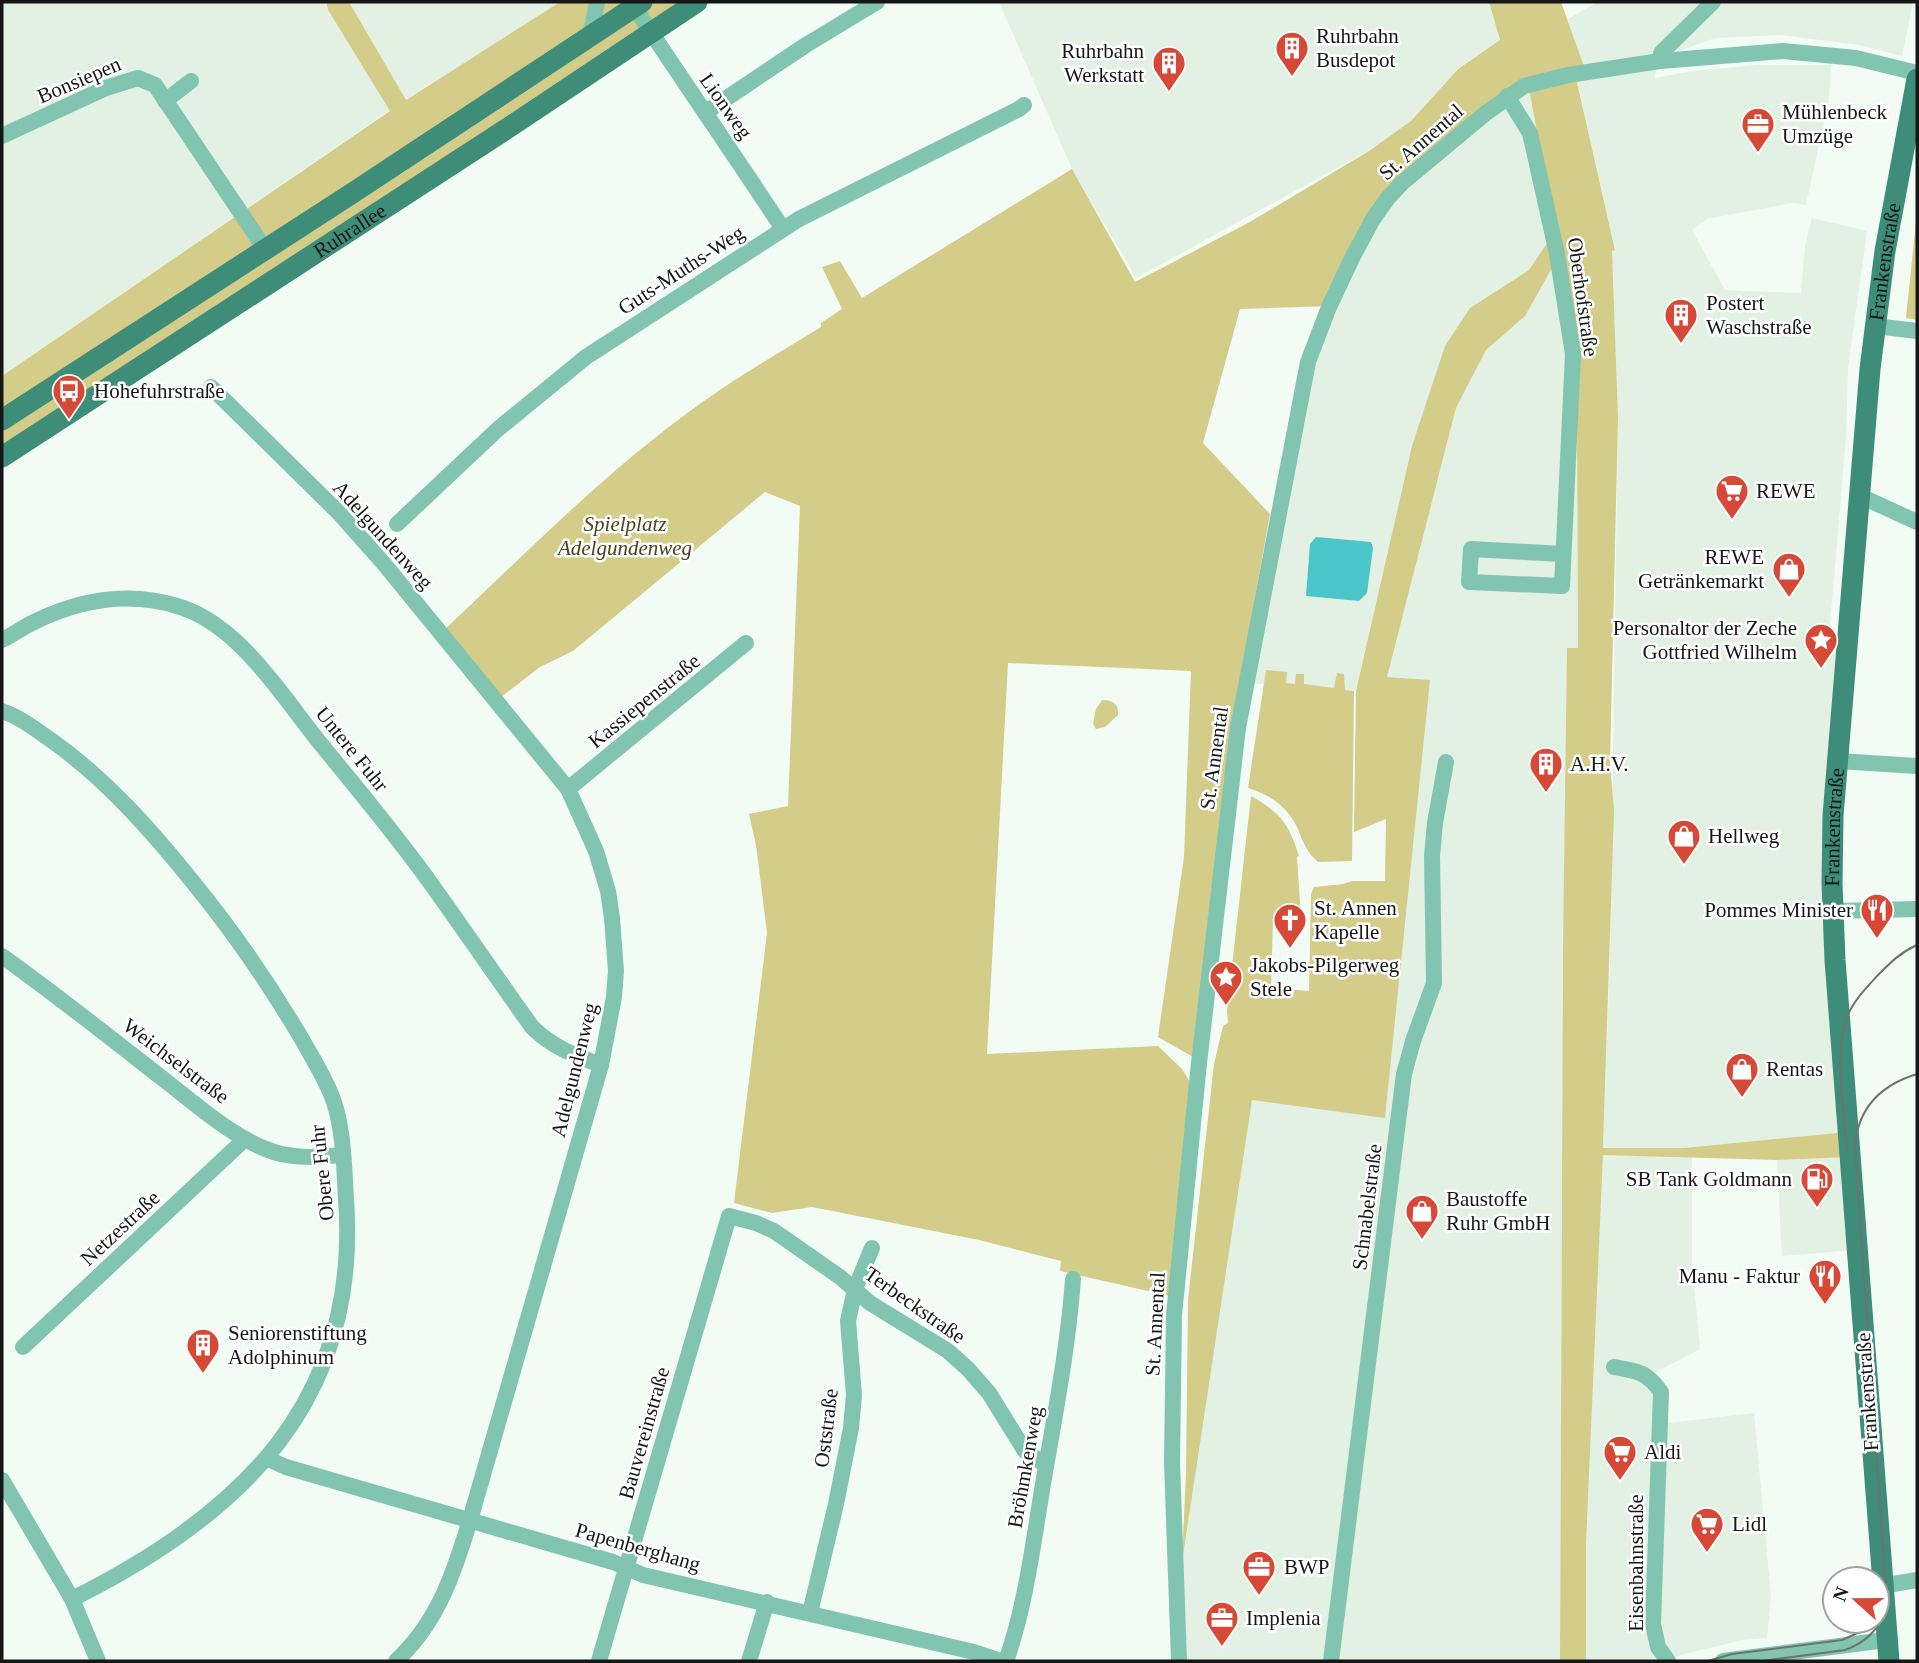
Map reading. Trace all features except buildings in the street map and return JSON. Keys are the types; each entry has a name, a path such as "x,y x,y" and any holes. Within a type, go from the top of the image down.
{"main road":[{"name":"Ruhrallee","path":"2,458 697,2"},
{"name":"Ruhrallee","path":"2,420 590,37 636,4"},
{"name":"Frankenstraße","path":"1879,1565 1832,911 1833,816 1874,326 1892,206 1917,79"},
{"name":"Frankenstraße","path":"1886,1635 1889,1661"}],"street":[{"path":"590,37 597,2"},
{"path":"706,112 755,77 877,2"},
{"path":"1660,61 1661,53 1713,2"},
{"name":"Lionweg","path":"636,4 649,33 706,112 783,229"},
{"name":"St. Annental","path":"1179,1661 1172,1462 1174,1315 1199,1063 1238,728 1308,362 1329,307 1373,219 1388,198 1403,182 1507,96 1537,81 1660,61 1783,51 1856,58 1917,73"},
{"name":"Bonsiepen","path":"2,136 106,88 138,78 155,85 265,249"},
{"path":"165,101 191,81"},
{"name":"Oberhofstraße","path":"1507,96 1530,133 1557,254 1573,354 1562,586 1469,582 1471,549 1563,554"},
{"name":"Guts-Muths-Weg","path":"397,524 498,429 586,357 820,207 1024,105"},
{"path":"1874,326 1917,331"},
{"name":"Adelgundenweg","path":"211,387 339,513 385,565 568,789 599,860 612,918 616,971 614,997 601,1065 470,1520 455,1569 434,1616 415,1644 396,1661"},
{"path":"1860,496 1917,522"},
{"name":"Untere Fuhr","path":"2,640 65,608 120,598 180,606 220,628 238,643 260,669 434,887 532,1027 559,1049 601,1065"},
{"name":"Kassiepenstraße","path":"568,789 746,643"},
{"name":"Obere Fuhr","path":"2,711 28,723 91,772 139,819 202,894 275,996 317,1067 334,1101 341,1129 348,1252 339,1318 316,1382 288,1431 268,1459 217,1507 175,1539 127,1570 72,1599"},
{"path":"1838,761 1917,766"},
{"name":"Schnabelstraße","path":"1331,1661 1405,1074 1413,1041 1434,983 1432,856 1434,823 1446,762"},
{"path":"1832,911 1917,909"},
{"name":"Weichselstraße","path":"2,956 244,1139 273,1152 295,1157 342,1155"},
{"name":"Netzestraße","path":"23,1347 244,1139"},
{"name":"Terbeckstraße","path":"729,1216 774,1231 855,1289 870,1303 948,1351 989,1393 1019,1443 1046,1465"},
{"name":"Bauvereinstraße","path":"599,1661 729,1216"},
{"name":"Oststraße","path":"810,1613 851,1429 854,1395 848,1321 855,1289 872,1248"},
{"name":"Bröhmkenweg","path":"1003,1661 1014,1640 1064,1365 1073,1279"},
{"name":"Eisenbahnstraße","path":"1614,1367 1640,1372 1651,1378 1661,1392 1653,1624 1658,1647 1668,1661"},
{"name":"Papenberghang","path":"268,1459 286,1467 470,1520 643,1575 767,1602 973,1657 1003,1661"},
{"path":"2,1480 72,1599 98,1661"},
{"path":"1891,1584 1917,1580"},
{"path":"750,1661 767,1602"},
{"path":"1723,1661 1886,1640"}],"shaded area":[{"path":"2,2 325,2 390,110 2,376"},
{"path":"349,2 561,2 405,100"},
{"path":"999,2 1489,2 1500,40 1457,69 1409,123 1368,151 1136,278 1072,169"},
{"path":"1598,2 1708,2 1658,53 1655,78 1758,65 1831,65 1829,99 1806,205 1792,203 1707,219 1692,230 1725,290 1801,293 1805,246 1812,218 1867,231 1848,368 1846,437 1829,636 1848,640 1832,816 1847,1132 1684,1148 1603,1148 1610,956 1618,417 1612,251 1615,249 1576,77 1568,19"},
{"path":"1722,2 1913,2 1902,56 1859,45 1781,35 1715,38 1680,51 1674,50"},
{"path":"1529,89 1568,297 1577,422 1578,649 1568,648 1563,945 1560,1661 1182,1661 1176,1574 1252,1100 1385,1117 1429,680 1387,677 1456,408 1486,350 1525,316 1548,243 1529,270 1470,308 1412,446 1356,691 1247,683 1308,362 1388,199"},
{"path":"1603,1155 1692,1156 1692,1262 1700,1349 1654,1373 1665,1388 1668,1423 1754,1413 1771,1596 1767,1638 1742,1640 1677,1656 1674,1661 1586,1661 1586,1544"},
{"path":"1849,1157 1856,1250 1782,1256 1777,1160"}],"green space":[{"path":"326,2 349,2 406,100 560,2 695,2 2,456 2,376 390,111 328,10"},
{"name":"Spielplatz Adelgundenweg","path":"1489,2 1561,2 1587,75 1576,78 1615,250 1612,251 1618,417 1610,762 1614,811 1603,1148 1684,1148 1847,1132 1849,1157 1777,1160 1603,1155 1586,1544 1586,1661 1560,1661 1567,648 1578,648 1577,422 1568,296 1529,89 1403,181 1329,306 1240,309 1203,443 1270,514 1232,726 1195,1058 1158,1037 1184,857 1191,671 1008,663 987,1054 1158,1046 1182,1069 1192,1085 1170,1296 1060,1271 1061,1261 979,1240 812,1207 772,1213 734,1203 767,933 756,845 749,814 788,806 800,506 765,492 573,651 540,667 496,701 441,633 569,512 635,454 704,401 821,327 821,323 842,309 822,267 840,261 862,298 1072,169 1135,282 1248,223 1369,151 1411,121 1458,69 1500,40"},
{"path":"1917,212 1917,320 1906,318"},
{"path":"1548,242 1552,268 1525,316 1486,350 1456,408 1387,677 1430,680 1385,1118 1252,1100 1182,1562 1188,1300 1214,1064 1223,1026 1228,1023 1227,1011 1251,796 1283,820 1299,856 1301,918 1273,919 1271,988 1309,991 1311,894 1314,887 1352,881 1385,881 1386,819 1354,832 1356,691 1412,446 1445,346 1470,308 1529,270"},
{"path":"1266,670 1287,672 1286,683 1295,684 1296,674 1304,674 1304,684 1334,688 1337,673 1344,674 1345,690 1354,691 1352,861 1318,862 1308,851 1294,821 1284,808 1264,794 1248,788"},
{"path":"1102,700 1114,703 1118,715 1105,727 1096,729 1093,724 1096,709"}],"water":[{"path":"1316,537 1371,542 1373,548 1367,593 1359,601 1306,596 1310,544"}],"tram line":[{"path":"1847,1151 1840,1065 1847,1017 1857,999 1879,974 1901,954 1917,945"},
{"path":"1762,1661 1853,1647 1871,1634 1887,1607 1855,1146 1866,1109 1882,1092 1917,1074"},
{"path":"1708,1661 1732,1654 1842,1640 1853,1635"}],"place":[{"name":"Ruhrbahn Busdepot","path":"1292,78"},
{"name":"Ruhrbahn Werkstatt","path":"1169,93"},
{"name":"Mühlenbeck Umzüge","path":"1758,154"},
{"name":"Postert Waschstraße","path":"1681,345"},
{"name":"Hohefuhrstraße","path":"69,421"},
{"name":"REWE","path":"1732,521"},
{"name":"REWE Getränkemarkt","path":"1789,599"},
{"name":"Personaltor der Zeche Gottfried Wilhelm","path":"1821,670"},
{"name":"A.H.V.","path":"1546,794"},
{"name":"Hellweg","path":"1684,866"},
{"name":"Pommes Minister","path":"1877,940"},
{"name":"St. Annen Kapelle","path":"1290,950"},
{"name":"Jakobs-Pilgerweg Stele","path":"1226,1007"},
{"name":"Rentas","path":"1742,1099"},
{"name":"SB Tank Goldmann","path":"1817,1209"},
{"name":"Baustoffe Ruhr GmbH","path":"1422,1241"},
{"name":"Manu - Faktur","path":"1825,1306"},
{"name":"Seniorenstiftung Adolphinum","path":"203,1375"},
{"name":"Aldi","path":"1620,1482"},
{"name":"Lidl","path":"1707,1554"},
{"name":"BWP","path":"1259,1597"},
{"name":"Implenia","path":"1222,1648"}]}
